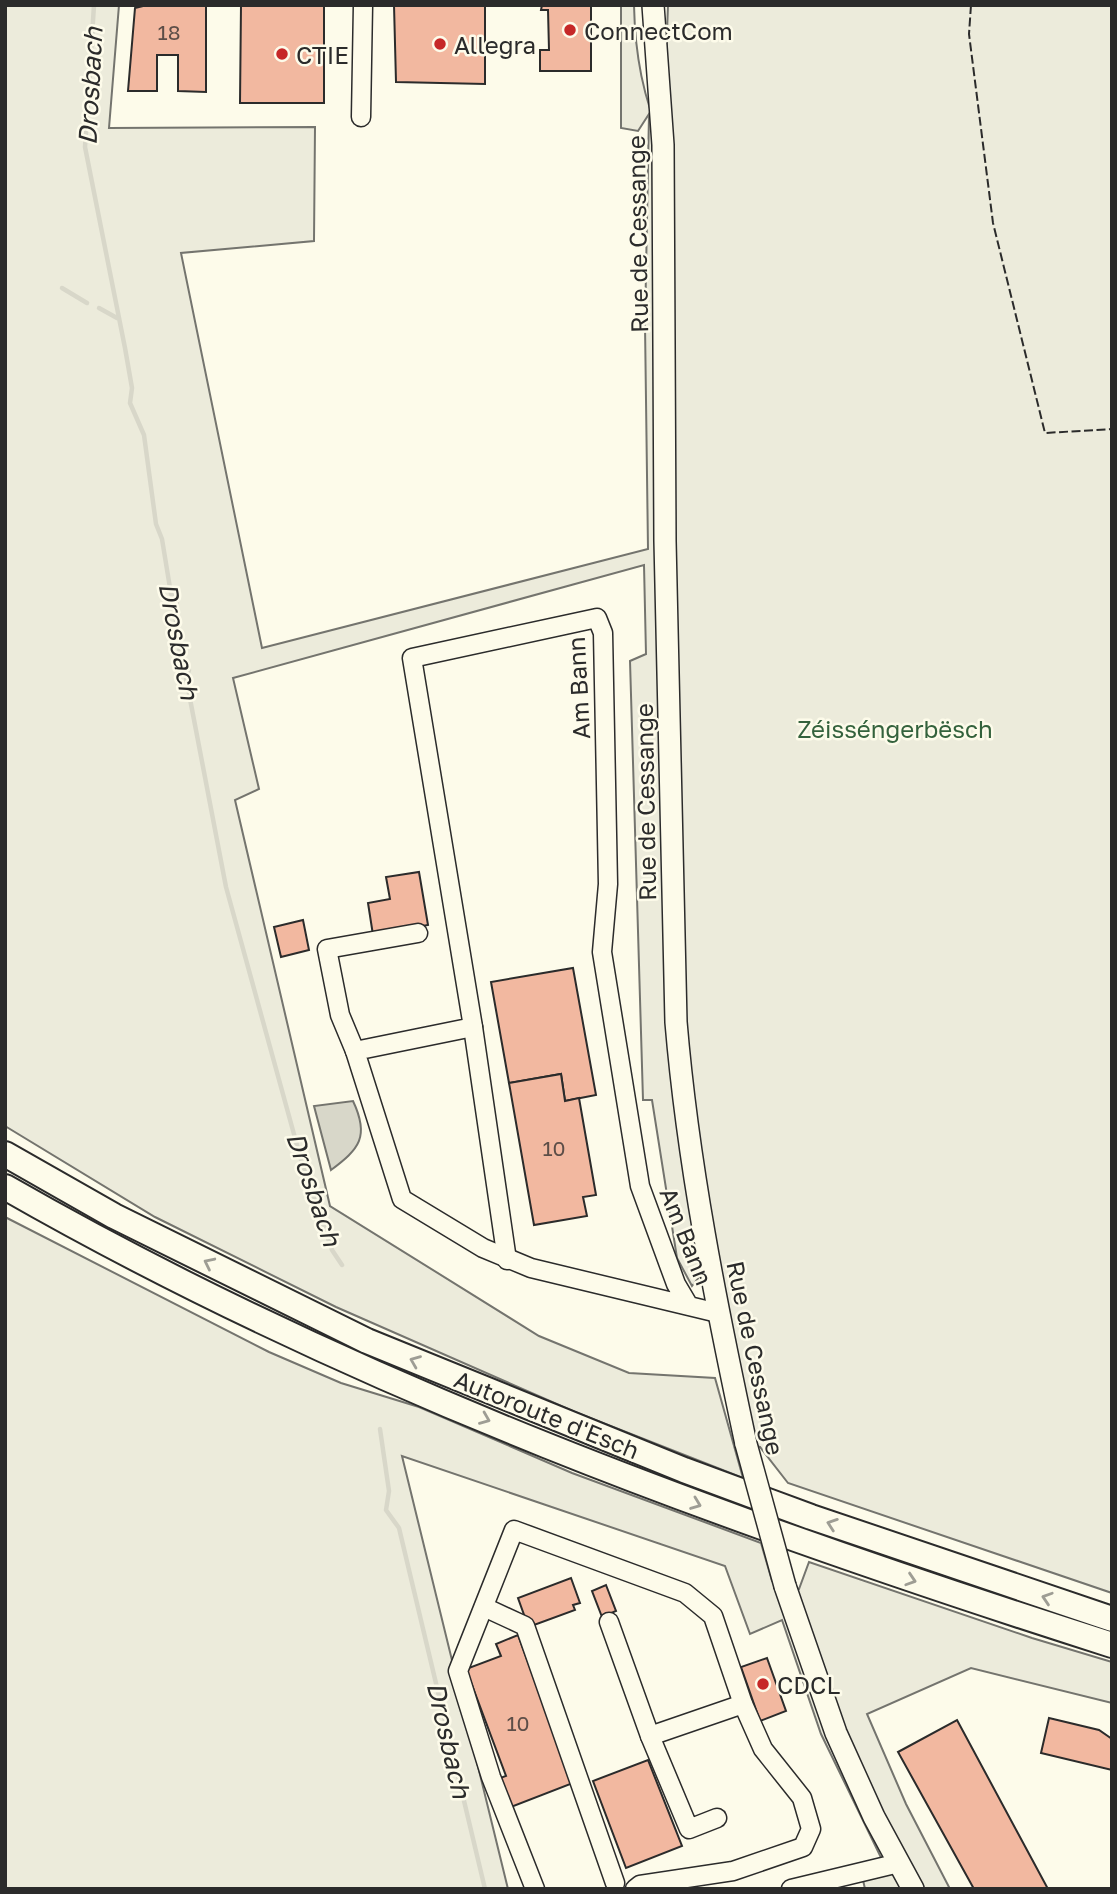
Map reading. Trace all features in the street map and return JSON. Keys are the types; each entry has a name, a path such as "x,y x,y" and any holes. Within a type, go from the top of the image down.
{"highway":[{"name":"Autoroute d'Esch","path":"5,1154 114,1216 367,1341 684,1470 811,1517 1112,1619"},
{"name":"Autoroute d'Esch","path":"5,1187 99,1241 358,1365 650,1486 804,1544 1112,1645"},
{"path":"5,1201 272,1340 358,1365"}],"main road":[{"name":"Rue de Cessange","path":"653,5 663,145 665,541 676,1023 683,1102 718,1313 746,1444 785,1586 836,1733 913,1889"}],"street":[{"path":"361,117 363,5"},
{"name":"Am Bann","path":"507,1260 474,1027 413,678 412,658 597,618 603,633 608,884 602,952 640,1186 677,1284 689,1306"},
{"name":"Am Bann","path":"418,933 327,949 340,1015 355,1051 402,1199 507,1260 718,1313"},
{"path":"355,1051 474,1027"},
{"path":"535,1889 491,1777 458,1671 514,1530 685,1593 713,1616 743,1704 763,1749 802,1798 811,1829 803,1847 733,1871 638,1887 615,1883 597,1889"},
{"path":"484,1607 526,1626 615,1883"},
{"path":"609,1622 650,1736 690,1829 717,1818"},
{"path":"650,1736 743,1704"},
{"path":"791,1889 899,1863"}],"green space":[{"name":"Zéisséngerbësch","path":"5,5 119,5 109,128 315,127 314,241 181,253 262,648 648,549 645,325 649,114 638,131 621,128 621,5 634,5 641,76 663,143 668,5 1112,5 1112,1593 788,1483 760,1447 746,1444 708,1266 692,1286 677,1258 652,1100 643,1100 630,661 646,654 644,565 233,678 259,789 235,800 330,1206 539,1336 629,1373 715,1378 743,1478 575,1412 336,1307 155,1217 5,1126"},
{"path":"5,1217 269,1352 341,1383 419,1407 572,1473 761,1543 772,1581 799,1589 809,1562 1032,1638 1112,1662 1112,1703 971,1668 867,1714 906,1804 950,1889 865,1889 863,1880 889,1874 821,1734 782,1620 750,1634 725,1566 402,1456 508,1889 5,1889"}],"shaded area":[{"path":"353,1101 361,1124 359,1141 349,1155 331,1170 314,1106"}],"building":[{"path":"147,5 206,5 206,92 178,91 178,55 157,55 157,91 128,91 135,8"},
{"name":"CTIE","path":"241,5 324,5 324,103 240,103"},
{"name":"Allegra","path":"394,5 485,5 485,84 396,82"},
{"name":"ConnectCom","path":"542,5 591,5 591,71 540,71 540,50 549,50 548,10 541,10"},
{"path":"419,872 428,925 373,935 368,903 390,899 386,877"},
{"path":"303,920 309,950 281,957 274,927"},
{"path":"573,968 596,1095 565,1101 561,1074 509,1083 491,982"},
{"path":"561,1074 565,1101 579,1098 596,1195 583,1197 587,1216 534,1225 509,1083"},
{"path":"571,1578 580,1603 573,1605 575,1610 534,1625 532,1621 527,1623 518,1598"},
{"path":"606,1585 616,1611 602,1617 592,1591"},
{"path":"518,1635 573,1783 511,1807 500,1778 506,1776 466,1669 501,1656 496,1644"},
{"path":"767,1658 786,1711 760,1721 741,1667"},
{"path":"1049,1718 1099,1730 1112,1739 1112,1770 1041,1753"},
{"path":"957,1720 1048,1889 974,1889 898,1752"},
{"path":"648,1760 682,1846 626,1868 593,1781"}],"waterway":[{"name":"Drosbach","path":"94,5 85,147 125,348 132,388 130,403 144,435 156,524 162,539 171,594 177,601 175,613 180,654 189,670 186,678 226,887 303,1167 332,1250 342,1265"},
{"path":"62,288 87,303"},
{"path":"99,308 117,318"},
{"name":"Drosbach","path":"380,1429 389,1491 386,1510 399,1528 485,1889"}],"fence":[{"path":"971,5 969,34 993,223 1045,433 1112,429"},
{"path":"1007,5 1025,5"}],"place":[{"name":"ConnectCom","path":"570,30"},
{"name":"Allegra","path":"440,44"},
{"name":"CTIE","path":"282,54"},
{"name":"CDCL","path":"763,1684"}]}
